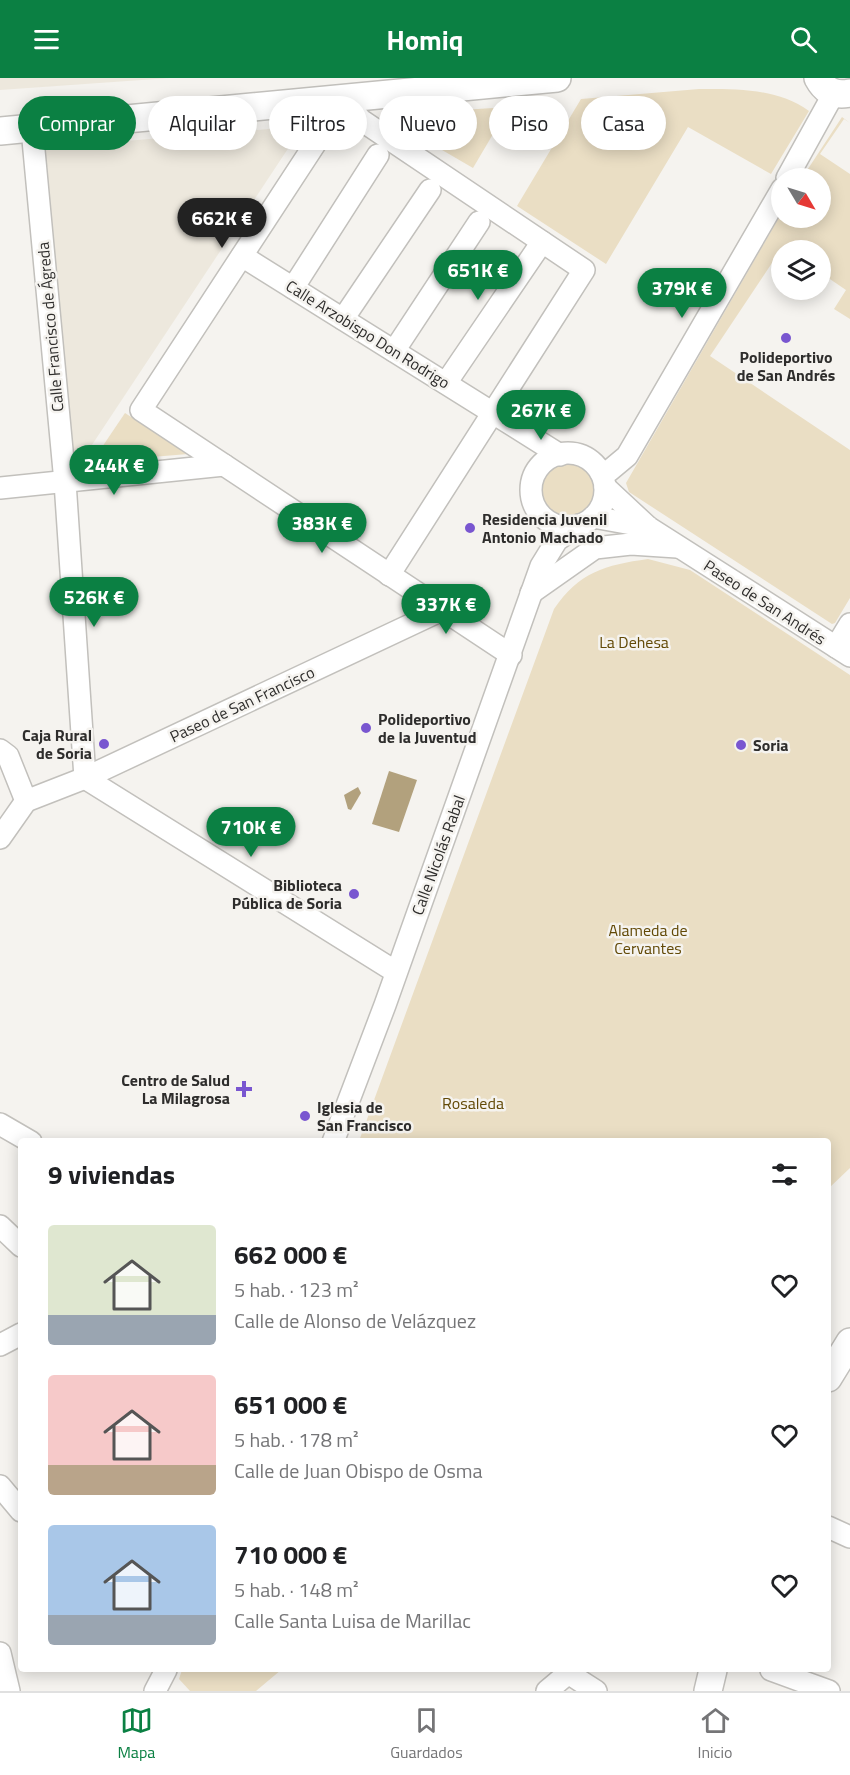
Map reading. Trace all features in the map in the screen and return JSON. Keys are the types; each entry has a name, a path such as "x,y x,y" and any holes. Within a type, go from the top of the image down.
{"main road":[{"path":"0,118 469,78"},
{"path":"358,96 557,78"},
{"path":"794,78 837,90"},
{"path":"136,118 269,105"},
{"path":"0,131 18,130"},
{"path":"831,1373 850,1342"},
{"path":"708,1691 713,1672"}],"street":[{"path":"793,168 837,90"},
{"path":"367,124 584,270 493,413 395,579"},
{"name":"Calle Francisco de Ágreda","path":"34,150 65,482 85,778"},
{"path":"311,150 141,410 442,610 469,625 511,655"},
{"path":"293,288 378,155"},
{"path":"343,319 430,190"},
{"path":"524,432 536,509 555,525 586,521 603,503 603,480 609,471 627,456 771,208"},
{"path":"394,351 479,222"},
{"path":"446,383 542,242"},
{"name":"Calle Arzobispo Don Rodrigo","path":"242,255 560,454"},
{"path":"532,485 540,467 560,454 582,456 603,480"},
{"path":"0,488 224,465"},
{"name":"Paseo de San Andrés","path":"603,480 648,527 843,652"},
{"name":"Calle Nicolás Rabal","path":"536,509 544,536 541,566"},
{"name":"Paseo de San Andrés","path":"586,521 648,527"},
{"name":"Calle Nicolás Rabal","path":"334,1138 511,655 541,566 557,540 586,521"},
{"name":"Paseo de San Andrés","path":"531,593 595,548 632,544 681,547"},
{"path":"395,579 413,607 409,619 399,631"},
{"name":"Paseo de San Francisco","path":"26,801 85,778 442,610"},
{"path":"469,625 490,631 503,629 515,625 524,615"},
{"path":"843,652 850,624"},
{"path":"0,750 8,756 26,801 0,838"},
{"path":"85,778 396,972"},
{"path":"0,1124 24,1138"},
{"path":"0,1226 18,1243"},
{"path":"0,1345 18,1336"},
{"path":"0,1486 18,1507"},
{"path":"831,1528 850,1538"},
{"path":"0,1653 9,1691"},
{"path":"148,1672 156,1690"},
{"path":"156,1690 165,1672"},
{"path":"547,1691 569,1672"},
{"path":"571,1672 596,1691"},
{"path":"777,1672 829,1691"}],"shaded area":[{"path":"0,78 170,78 0,90"},
{"path":"269,129 269,150 287,150 80,463 70,463 42,150 136,150 136,140 148,139 148,150 257,150 257,130"},
{"path":"389,771 417,780 399,832 372,824"},
{"path":"358,787 361,793 351,810 348,809 344,795"}],"green space":[{"path":"699,89 756,91 784,98 809,111 775,168 771,168 771,174 688,127 606,264 517,206 550,150 569,150 569,119 581,99 581,150 666,150 666,96 616,96"},
{"path":"489,108 489,141 473,168 442,150 477,150 477,109"},
{"path":"842,117 850,123 844,119 820,154 850,174 850,319 834,309 846,290 831,280 831,240 771,240 771,264 710,356 850,450 850,598 835,623 832,624 629,492 626,483 773,228 831,228 831,168 809,168"},
{"path":"125,413 188,454 92,462"},
{"path":"568,460 585,465 593,473 598,490 593,507 585,515 568,520 551,515 543,507 538,490 543,473 551,465"},
{"name":"Alameda de Cervantes","path":"648,559 690,570 850,675 850,1168 831,1186 831,1138 360,1138 554,609 563,596 583,579 594,572 619,564"},
{"path":"181,1672 279,1672 256,1691 190,1691 179,1679"}],"place":[{"name":"Polideportivo de San Andrés","path":"786,338"},
{"name":"Residencia Juvenil Antonio Machado","path":"470,528"},
{"name":"Polideportivo de la Juventud","path":"366,728"},
{"name":"Caja Rural de Soria","path":"104,744"},
{"name":"Soria","path":"741,745"},
{"name":"Biblioteca Pública de Soria","path":"354,894"},
{"name":"Centro de Salud La Milagrosa","path":"244,1089"},
{"name":"Iglesia de San Francisco","path":"305,1116"}],"park label":[{"name":"La Dehesa","path":"634,642"},
{"name":"Rosaleda","path":"473,1103"}]}
